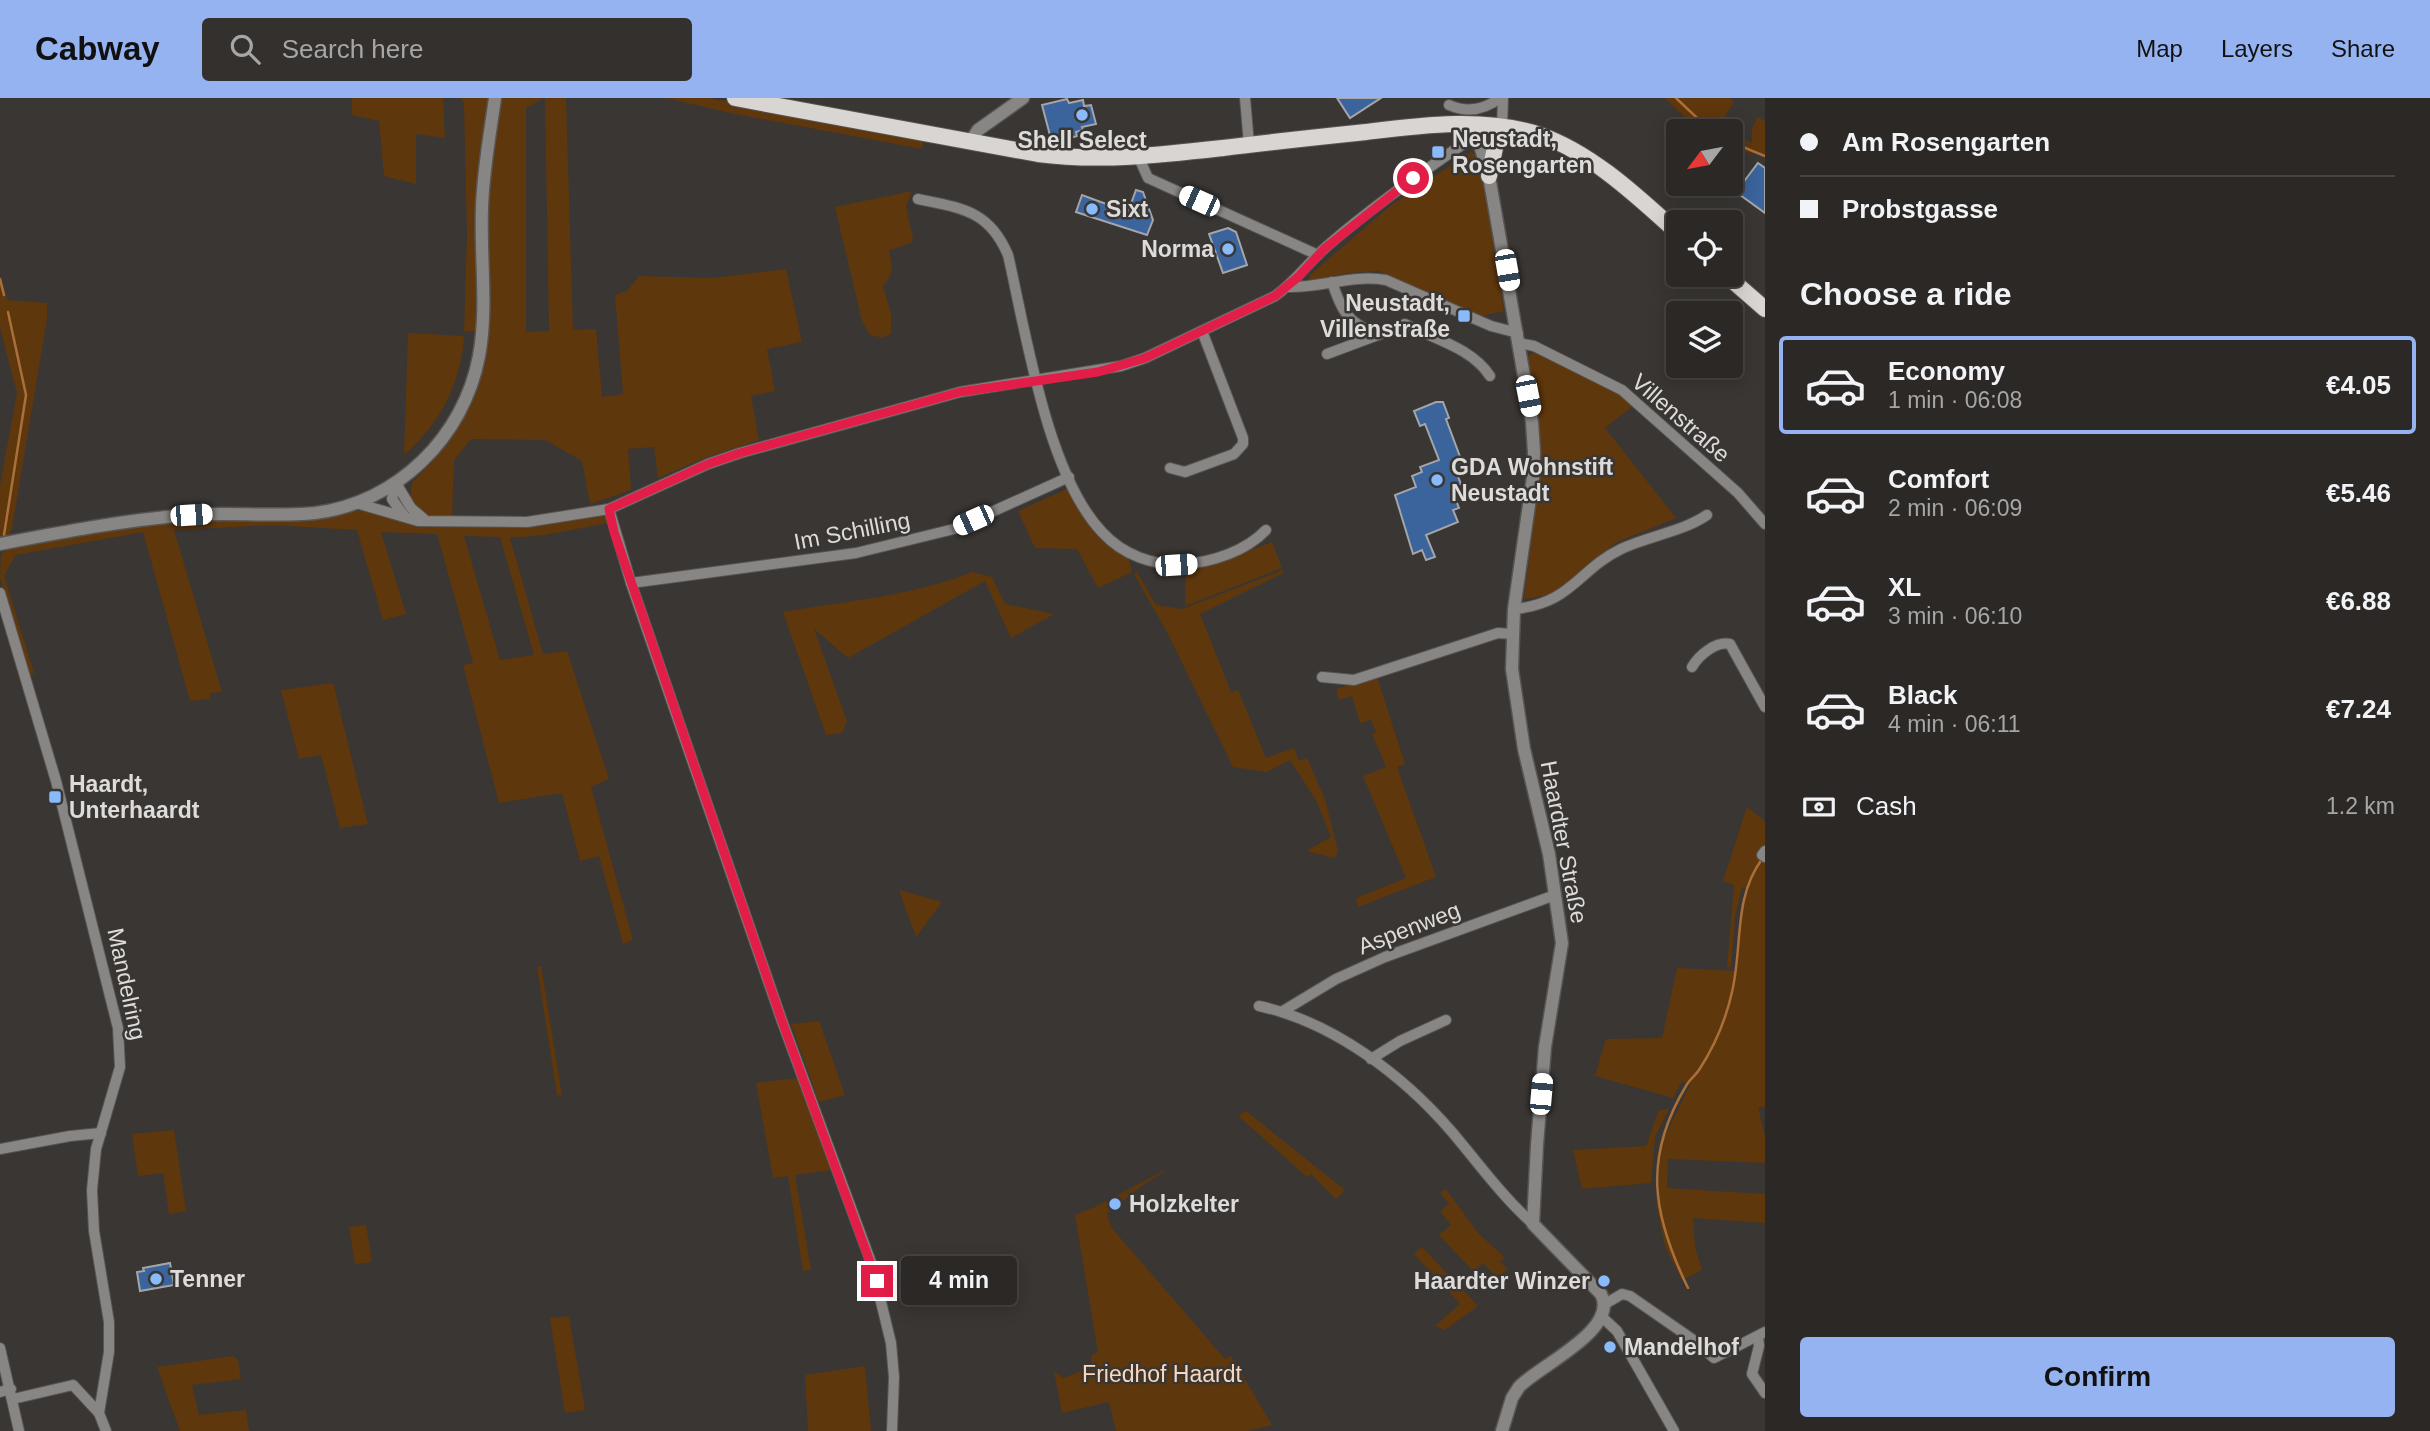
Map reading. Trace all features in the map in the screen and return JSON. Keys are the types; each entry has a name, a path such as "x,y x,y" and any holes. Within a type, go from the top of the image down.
{"main road":[{"path":"735,98 1064,158 1139,158 1427,125 1471,131 1506,128 1540,135 1576,153 1666,223"},
{"path":"1489,176 1496,144 1506,128"},
{"path":"1740,287 1765,309"}],"street":[{"path":"0,544 154,518 222,513 313,513 356,503 396,483 426,458 444,437 462,405 476,369 481,334 482,196 495,98"},
{"path":"971,141 978,130 1023,98"},
{"path":"1245,98 1249,145"},
{"path":"1446,101 1459,109 1472,109 1484,107 1501,98 1506,128"},
{"path":"356,503 418,521 424,519 489,523 527,522 609,509 708,464 740,453 960,392 1121,366 1145,358 1288,286 1318,255 1471,131 1446,101"},
{"name":"Haardter Straße","path":"1471,131 1489,176 1532,422 1534,457 1514,608 1512,669 1520,727 1544,828 1562,951 1545,1047 1536,1145 1533,1224"},
{"path":"1139,158 1148,177 1318,255"},
{"path":"918,199 970,211 986,222 1002,241 1008,255 1049,429 1085,510 1103,533 1121,548 1150,561 1176,565 1216,558 1251,545 1266,530"},
{"name":"Villenstraße","path":"1288,286 1304,287 1371,277 1386,280 1518,338 1622,390 1738,493 1765,524"},
{"path":"1332,282 1340,306 1350,320 1378,335"},
{"path":"1327,354 1405,324 1482,363 1490,376"},
{"path":"1170,468 1185,472 1234,454 1243,444 1202,331"},
{"name":"Im Schilling","path":"631,583 856,554 954,529 1069,477"},
{"path":"396,483 392,499 406,517"},
{"path":"396,483 411,508 424,519"},
{"path":"609,509 631,583 782,1021 872,1265 887,1320 893,1359 892,1431"},
{"path":"1514,608 1540,605 1559,597 1616,552 1691,524 1707,515"},
{"name":"Mandelring","path":"0,593 56,781 118,1028 120,1067 93,1167 93,1216 109,1335 99,1413 106,1431"},
{"path":"1322,677 1354,680 1498,634 1512,634"},
{"path":"1692,667 1709,650 1720,644 1730,644 1765,707"},
{"name":"Aspenweg","path":"1283,1011 1336,979 1385,957 1555,895"},
{"path":"1259,1006 1283,1011 1332,1035 1371,1059 1432,1110 1501,1194 1601,1294 1604,1310 1674,1431"},
{"path":"1371,1059 1400,1041 1446,1020"},
{"path":"0,1149 101,1133"},
{"path":"1502,1431 1518,1387 1568,1352 1604,1310 1622,1294 1630,1296 1692,1339 1714,1358 1762,1334"},
{"path":"1762,1334 1752,1374 1765,1393"},
{"path":"0,1348 19,1431"},
{"path":"0,1392 12,1394 73,1385 99,1413"}],"green space":[{"path":"352,98 443,98 445,138 416,134 416,184 384,176 379,121 352,115"},
{"path":"461,98 489,98 476,225 477,331 464,331 467,235 464,103"},
{"path":"499,98 544,98 526,108 526,332 549,331 545,98 566,98 573,330 596,329 602,397 623,394 615,295 628,290 639,276 712,278 786,269 802,342 767,349 775,391 751,396 759,440 707,457 658,478 654,447 628,449 631,490 590,504 582,461 545,440 471,439 454,460 452,517 427,516 410,502 412,483 449,442 463,416 489,333 486,326 485,216"},
{"path":"666,98 709,98 924,139 922,149 735,114"},
{"path":"1665,98 1729,98 1734,101 1724,119 1687,119"},
{"path":"1758,117 1765,121 1765,155 1743,152 1743,139 1752,142 1752,128"},
{"path":"1471,152 1479,157 1504,311 1482,316 1379,271 1348,273 1310,281 1309,276 1390,206"},
{"path":"912,191 906,206 913,239 911,243 889,250 892,270 883,286 891,313 891,333 883,338 870,335 862,321 835,207"},
{"path":"0,276 7,300 47,303 47,319 12,528 8,537 0,539 0,485 17,393 0,328"},
{"path":"408,333 464,336 458,370 446,402 428,430 404,455"},
{"path":"1535,351 1608,387 1632,403 1633,406 1605,428 1676,518 1615,543 1554,594 1524,599 1540,474 1539,431 1528,356"},
{"path":"1069,488 1092,528 1107,543 1128,557 1132,572 1098,588 1077,549 1035,548 1018,511"},
{"path":"369,510 442,523 502,527 606,513 608,523 545,535 510,538 543,654 567,651 609,779 591,787 633,940 623,944 599,856 580,861 562,793 499,803 463,665 473,663 437,534 381,532 406,614 383,620 357,530 271,525 174,530 222,692 210,693 211,699 190,701 143,532 16,555 4,575 34,673 29,676 0,578 1,554 12,546 172,520","holes":["464,536 500,537 534,655 500,660"]},
{"path":"1272,542 1282,568 1185,606 1186,568 1208,566"},
{"path":"1283,570 1284,573 1200,614 1231,692 1238,690 1266,758 1294,748 1299,761 1307,758 1325,799 1338,851 1335,858 1306,851 1331,837 1317,802 1290,760 1267,772 1233,767 1168,634 1134,574 1137,572 1156,605 1182,609"},
{"path":"972,572 992,577 1005,604 1054,614 1011,638 985,581 848,658 814,629 847,721 842,733 826,735 783,612 903,592"},
{"path":"1377,677 1405,764 1397,767 1436,877 1358,907 1356,898 1406,878 1363,776 1386,767 1372,734 1376,732 1371,720 1360,723 1352,696 1339,700 1336,689"},
{"path":"333,683 368,824 340,828 321,755 299,759 281,690"},
{"path":"1747,807 1765,821 1765,1107 1758,1107 1765,1136 1765,1163 1668,1159 1667,1188 1765,1194 1765,1223 1693,1218 1695,1247 1702,1270 1682,1280 1665,1246 1656,1202 1660,1146 1690,1085 1682,1081 1673,1098 1595,1076 1606,1039 1662,1038 1677,968 1736,971 1742,907 1749,889 1742,887 1735,916 1731,967 1727,967 1734,885 1723,881"},
{"path":"899,890 942,902 916,937"},
{"path":"541,966 562,1095 557,1095 537,967"},
{"path":"819,1021 845,1095 819,1102 791,1024"},
{"path":"799,1078 832,1170 795,1175 811,1270 803,1271 788,1176 773,1178 756,1083"},
{"path":"1669,1109 1655,1136 1651,1183 1582,1189 1573,1150 1646,1146 1659,1110"},
{"path":"1246,1111 1345,1190 1336,1199 1311,1174 1307,1177 1238,1116"},
{"path":"174,1130 186,1211 169,1214 163,1173 138,1176 132,1134"},
{"name":"Friedhof Haardt","path":"1163,1171 1107,1213 1111,1227 1225,1359 1231,1356 1272,1425 1247,1431 1116,1431 1109,1402 1062,1413 1054,1371 1063,1378 1090,1368 1092,1355 1098,1352 1075,1215"},
{"path":"1446,1189 1478,1233 1505,1258 1500,1262 1507,1269 1498,1278 1483,1263 1474,1272 1439,1235 1451,1225 1440,1211 1449,1204 1440,1193"},
{"path":"366,1225 372,1262 355,1264 349,1227"},
{"path":"1422,1247 1478,1306 1445,1330 1435,1326 1460,1304 1414,1254"},
{"path":"569,1316 585,1410 565,1413 550,1318"},
{"path":"233,1356 238,1360 241,1379 192,1385 199,1415 246,1410 249,1431 180,1431 157,1367"},
{"path":"865,1366 871,1431 808,1431 805,1375"}],"building":[{"path":"1337,98 1381,98 1350,118"},
{"path":"1067,99 1069,103 1083,100 1084,106 1091,105 1096,124 1082,127 1083,130 1076,132 1077,136 1052,143 1042,105"},
{"path":"1758,163 1765,168 1765,213 1742,196 1743,183"},
{"path":"1136,190 1143,192 1153,220 1147,235 1076,212 1082,195 1128,212"},
{"name":"Norma","path":"1228,228 1236,232 1247,265 1223,273 1209,234"},
{"name":"GDA Wohnstift Neustadt","path":"1443,402 1449,418 1446,419 1465,470 1457,474 1461,484 1451,488 1459,508 1453,510 1458,522 1426,535 1435,557 1426,560 1422,550 1413,554 1395,495 1416,487 1412,476 1422,472 1420,467 1439,460 1425,424 1420,426 1414,411"},
{"name":"Tenner","path":"170,1263 174,1285 140,1291 137,1272 144,1271 143,1268"}],"waterway":[{"path":"1676,98 1698,119"},
{"path":"1743,147 1765,156"},
{"path":"0,279 4,295"},
{"path":"4,535 26,395 8,312"},
{"path":"1688,1288 1676,1262 1660,1212 1658,1163 1672,1113 1719,1033 1732,992 1743,906 1753,874 1762,859"}],"place":[{"name":"Shell Select","path":"1082,115"},
{"name":"Neustadt, Rosengarten","path":"1438,152"},
{"name":"Sixt","path":"1092,209"},
{"name":"Norma","path":"1228,249"},
{"name":"Neustadt, Villenstraße","path":"1464,316"},
{"name":"GDA Wohnstift Neustadt","path":"1437,480"},
{"name":"Haardt, Unterhaardt","path":"55,797"},
{"name":"Holzkelter","path":"1115,1204"},
{"name":"Tenner","path":"156,1279"},
{"name":"Haardter Winzer","path":"1604,1281"},
{"name":"Mandelhof","path":"1610,1347"}],"route":[{"path":"877,1281 749,927 614,532 609,509 708,464 740,453 960,392 1098,372 1145,358 1275,296 1363,215 1413,178"}]}
